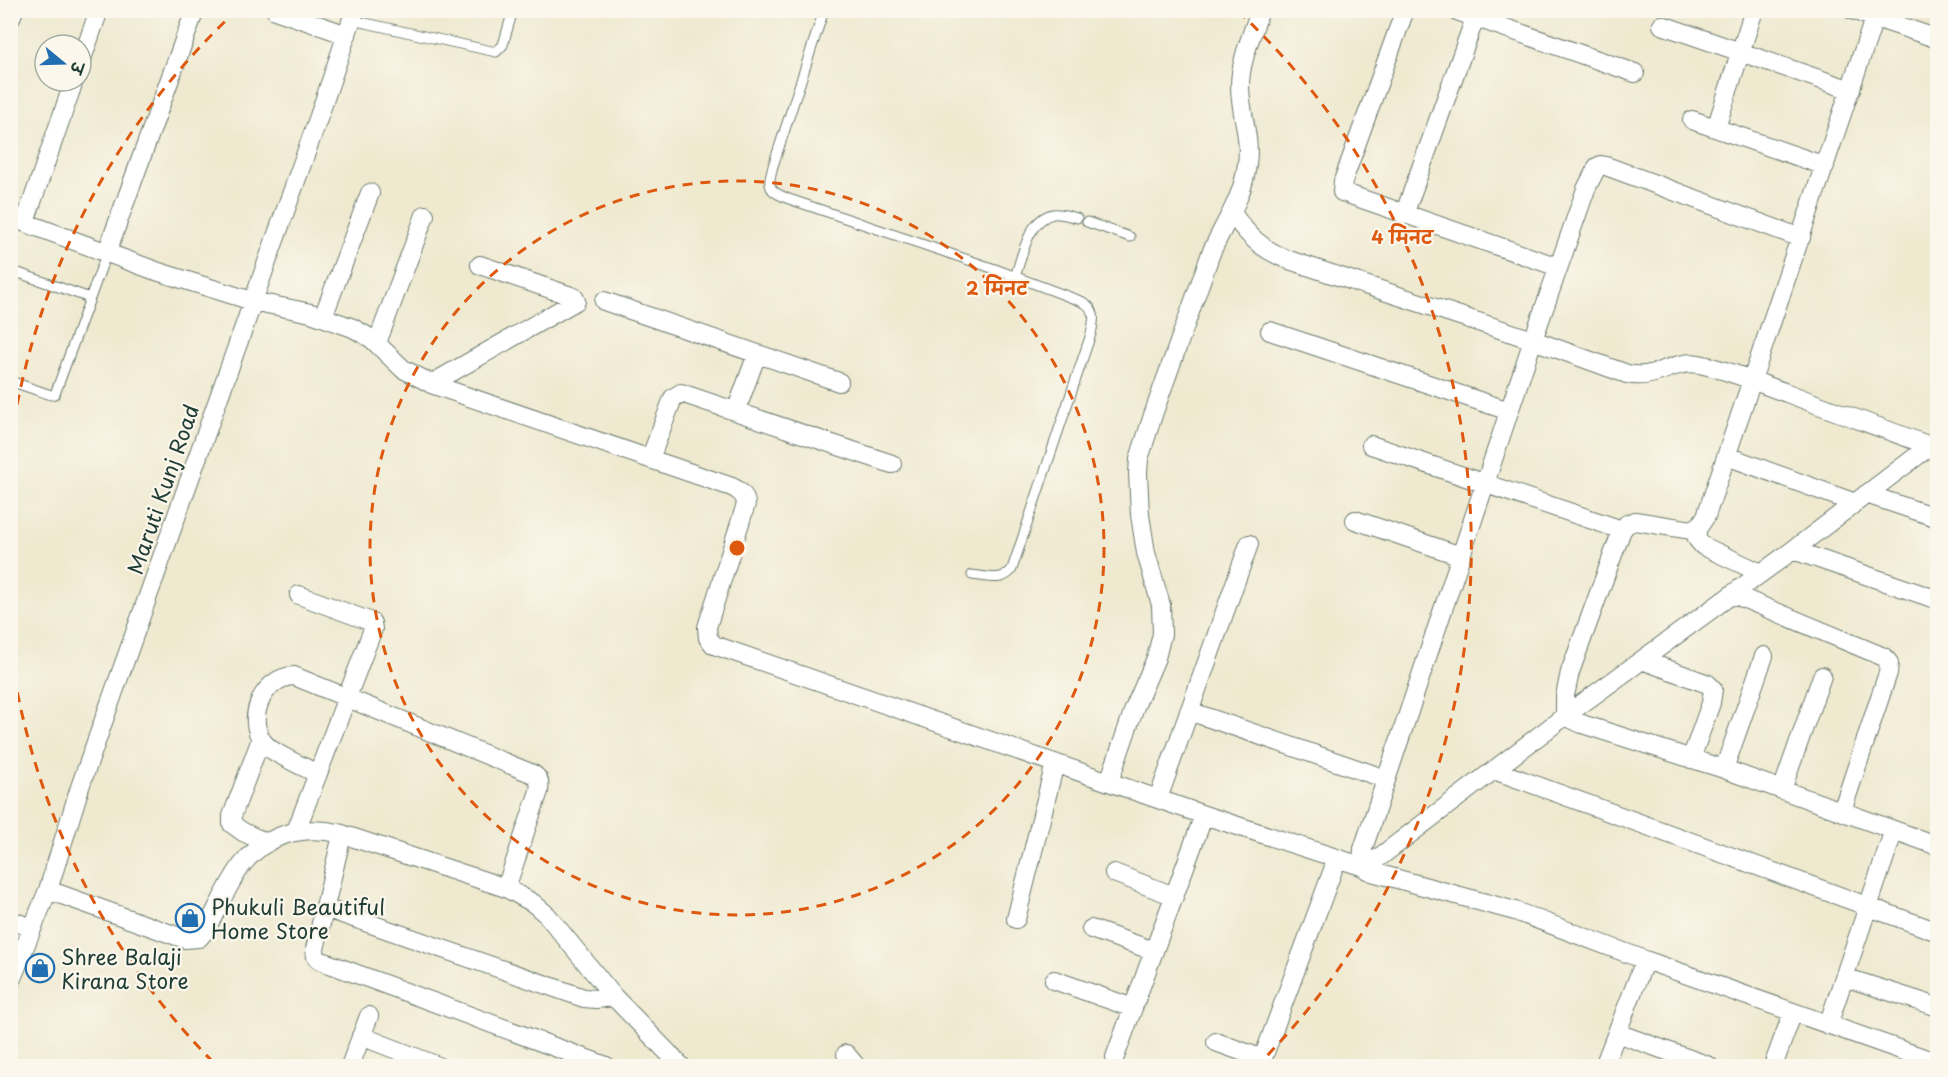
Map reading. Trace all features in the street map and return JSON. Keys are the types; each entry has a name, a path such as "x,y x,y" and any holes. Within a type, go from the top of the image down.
{"street":[{"path":"10,21 14,10"},
{"path":"91,33 99,10"},
{"path":"107,252 195,10"},
{"path":"275,10 351,22"},
{"path":"1108,782 1134,709 1156,658 1162,634 1161,605 1146,553 1140,515 1139,459 1211,253 1238,201 1248,162 1248,135 1240,93 1241,74 1260,10"},
{"path":"1406,10 1341,188 1342,192 1558,267"},
{"path":"1454,10 1635,73"},
{"path":"1716,128 1754,10"},
{"path":"1852,10 1876,14 1938,39"},
{"path":"1565,716 1565,696 1570,672 1622,530 1627,524 1635,521 1692,530 1697,528 1706,516 1876,14"},
{"path":"1404,215 1475,18"},
{"name":"Maruti Kunj Road","path":"10,983 48,890 80,787 351,22"},
{"path":"1662,25 1851,90"},
{"path":"70,93 18,219 156,270 252,301 294,309 353,328 377,343 403,369 431,384 740,491 746,499 746,504 707,627 708,638 714,645 1204,815 1364,867 1372,872 1515,911 1645,960 1938,1063"},
{"path":"1692,120 1825,166"},
{"path":"1364,867 1363,849 1386,779 1558,267 1597,167 1600,165 1801,238"},
{"path":"323,317 370,193"},
{"path":"1232,213 1251,239 1274,254 1638,376 1649,376 1694,363 1752,380 1935,442"},
{"path":"377,343 425,215"},
{"path":"431,384 576,300 574,297 480,265"},
{"path":"604,301 839,382"},
{"path":"1270,331 1509,411"},
{"path":"736,411 757,354"},
{"path":"650,459 673,398 681,393 892,464"},
{"path":"1364,867 1565,716 1793,550 1935,442"},
{"path":"1371,445 1622,530"},
{"path":"1726,456 1861,498 1938,518"},
{"path":"1355,520 1461,556"},
{"path":"1697,528 1697,539 1703,546 1761,573"},
{"path":"1158,799 1249,544"},
{"path":"1793,550 1938,600"},
{"path":"1733,594 1884,657 1889,663 1888,673 1842,812"},
{"path":"296,831 373,628 372,623 299,595"},
{"path":"1724,769 1764,656"},
{"path":"1642,660 1708,684 1713,689 1712,703 1691,759"},
{"path":"318,774 268,748 256,727 256,714 262,696 269,686 281,679 294,676 533,774 540,783 539,791 506,888"},
{"path":"1782,790 1822,676"},
{"path":"1189,711 1386,779"},
{"path":"1565,716 1582,724 1724,769 1938,846"},
{"path":"261,739 231,816 232,824 267,843"},
{"path":"1016,920 1055,763"},
{"path":"1494,770 1938,932"},
{"path":"1115,1057 1204,815"},
{"path":"48,890 150,928 185,939 195,939 205,931 241,866 258,849 277,837 296,831 322,830 342,835 506,888 527,899 547,915 614,997 681,1066"},
{"path":"1828,1025 1894,830"},
{"path":"342,835 315,954 323,963 606,1066"},
{"path":"1216,1042 1262,1063 1337,859"},
{"path":"1114,873 1174,896"},
{"path":"325,908 584,998 614,997"},
{"path":"10,920 32,928"},
{"path":"1090,929 1154,951"},
{"path":"1604,1066 1645,960"},
{"path":"1845,976 1938,1007"},
{"path":"1054,980 1133,1008"},
{"path":"1773,1066 1793,1012"},
{"path":"350,1066 369,1016"},
{"path":"1617,1033 1709,1066"},
{"path":"362,1036 438,1066"}],"lane":[{"path":"351,22 496,52 503,45 513,10"},
{"path":"824,10 769,179 771,190 775,194 1083,302 1089,306 1095,316 1091,334 1012,569 1003,578 972,574"},
{"path":"1015,277 1031,232 1039,222 1056,214 1077,218"},
{"path":"1087,222 1130,237"},
{"path":"10,381 54,395 107,252"},
{"path":"10,270 90,298"}],"place":[{"name":"Phukuli Beautiful Home Store","path":"190,918"},
{"name":"Shree Balaji Kirana Store","path":"40,968"}]}
